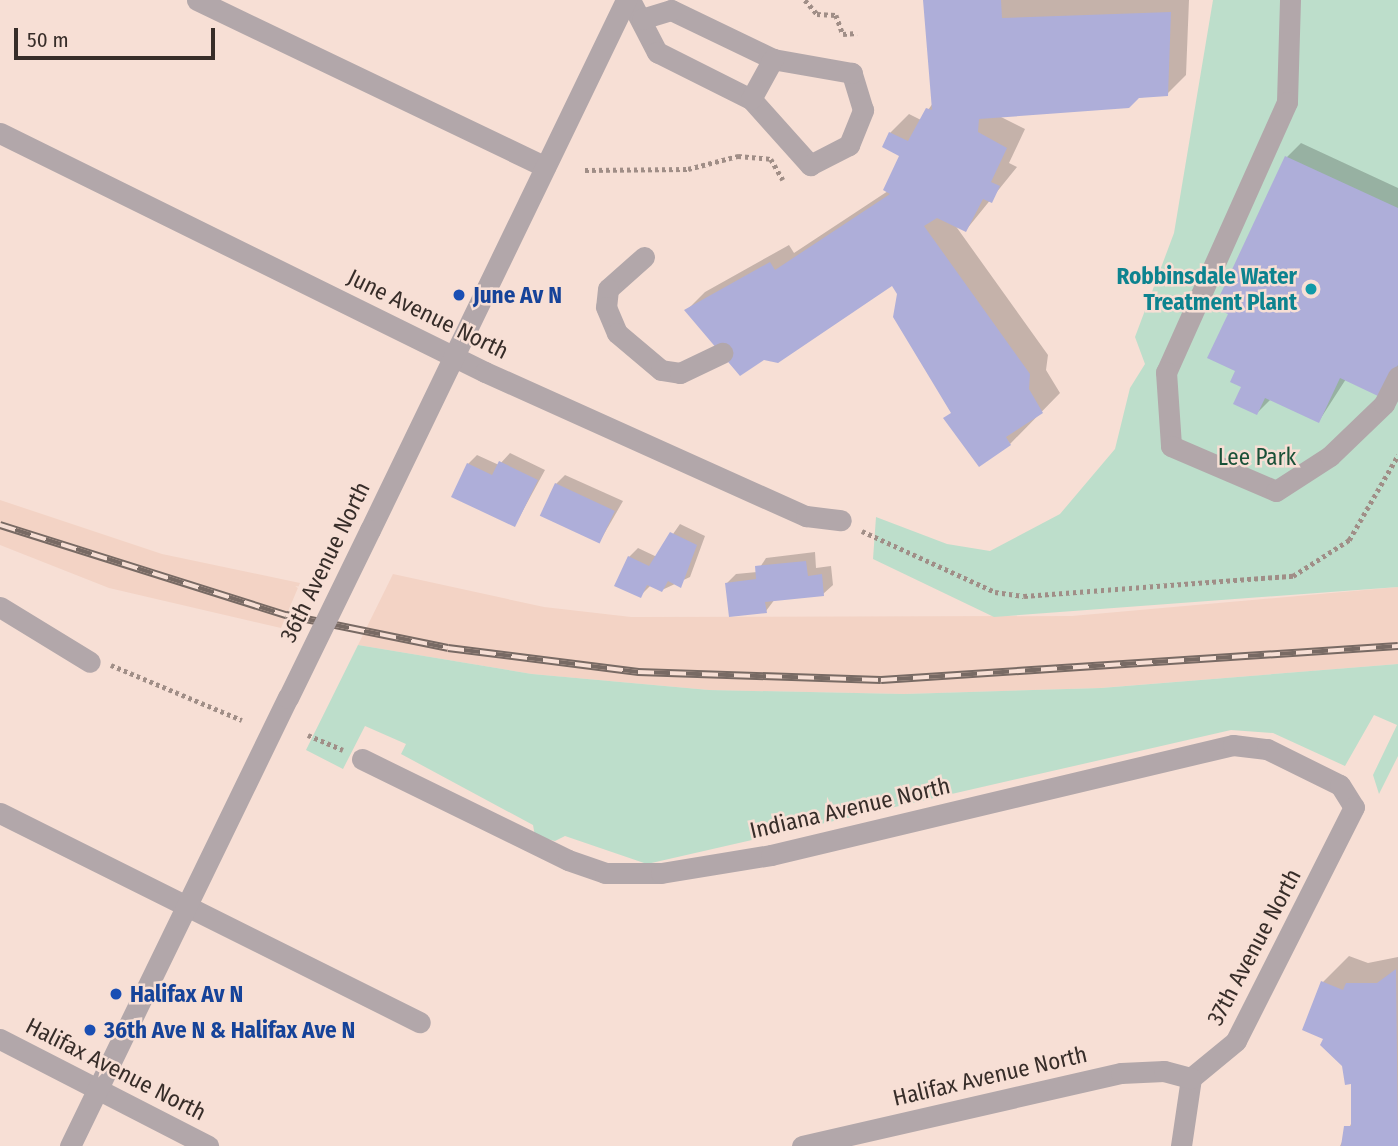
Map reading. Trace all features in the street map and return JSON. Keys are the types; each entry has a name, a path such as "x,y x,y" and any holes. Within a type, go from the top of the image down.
{"street":[{"path":"197,0 545,167"},
{"path":"628,0 642,19 657,52 751,99 810,165 849,145 863,110 852,73 773,59 671,10 642,19"},
{"name":"36th Avenue North","path":"70,1146 628,0"},
{"path":"1290,0 1287,102 1166,372 1171,446 1276,491 1348,439 1384,404 1398,376"},
{"path":"751,99 773,59"},
{"name":"June Avenue North","path":"0,133 454,356 806,516 841,520"},
{"path":"644,257 608,289 606,307 617,333 661,370 680,373 723,353"},
{"path":"0,607 90,662"},
{"name":"Indiana Avenue North","path":"362,759 605,873 661,873 771,855 1233,745 1267,749 1340,785 1354,800"},
{"name":"37th Avenue North","path":"1191,1077 1236,1041 1351,816 1354,800"},
{"path":"0,813 420,1022"},
{"name":"Halifax Avenue North","path":"0,1039 99,1087 208,1146"},
{"name":"Halifax Avenue North","path":"802,1146 1121,1073 1164,1071 1191,1077"},
{"path":"1181,1146 1191,1077"}],"path":[{"path":"805,0 817,14 836,15 842,34 856,33"},
{"path":"585,170 688,169 738,156 771,159 783,180"},
{"path":"841,520 995,592 1024,596 1293,576 1349,540 1398,455"},
{"path":"90,662 127,667 242,720"},
{"path":"308,735 362,759"}],"shaded area":[{"path":"0,500 162,554 300,583 281,628 109,588 0,545"},
{"path":"393,574 544,607 631,617 1072,616 1398,587 1398,664 1100,688 904,694 709,690 532,674 358,645"}],"green space":[{"name":"Lee Park","path":"1213,0 1398,0 1398,587 994,617 873,559 876,517 947,544 990,551 1060,514 1115,449 1130,388 1145,364 1135,337 1174,233"},
{"path":"358,645 532,674 709,690 904,694 1101,688 1398,664 1398,756 1379,794 1373,775 1397,725 1374,715 1345,766 1273,733 1231,730 647,864 565,836 555,841 535,836 533,825 401,754 406,744 365,726 343,769 306,750"}],"building":[{"path":"923,0 1001,0 1002,18 1171,12 1168,96 1139,98 1129,108 979,119 978,132 1007,148 991,182 1000,186 992,203 983,199 966,232 937,218 924,226 1030,374 1029,389 1043,413 1006,437 1011,445 979,467 943,418 951,413 893,317 897,294 892,286 778,363 764,360 740,376 684,310 770,262 775,270 890,194 883,190 899,156 882,147 889,132 908,141 926,108 932,110"},
{"name":"Robbinsdale Water Treatment Plant","path":"1285,156 1398,208 1398,365 1378,396 1340,378 1319,423 1265,398 1257,415 1233,404 1241,387 1230,382 1235,371 1207,358 1228,314 1214,308"},
{"path":"499,461 538,480 515,527 451,497 467,463 492,475"},
{"path":"555,483 615,511 600,544 540,516"},
{"path":"670,532 697,545 681,588 668,581 662,592 647,585 641,598 614,586 628,556 649,566"},
{"path":"806,561 808,576 822,574 824,596 765,602 767,613 729,617 725,583 756,579 755,566"},
{"path":"1396,969 1398,1146 1341,1146 1344,1126 1351,1126 1351,1084 1345,1085 1342,1066 1320,1045 1323,1039 1302,1030 1321,981 1343,990 1346,983 1377,983"}],"railway":[{"path":"0,525 286,615 448,648 638,672 881,680 1398,646"}],"place":[{"name":"Robbinsdale Water Treatment Plant","path":"1311,289"},
{"name":"June Av N","path":"459,295"},
{"name":"Halifax Av N","path":"116,994"},
{"name":"36th Ave N & Halifax Ave N","path":"90,1030"}]}
